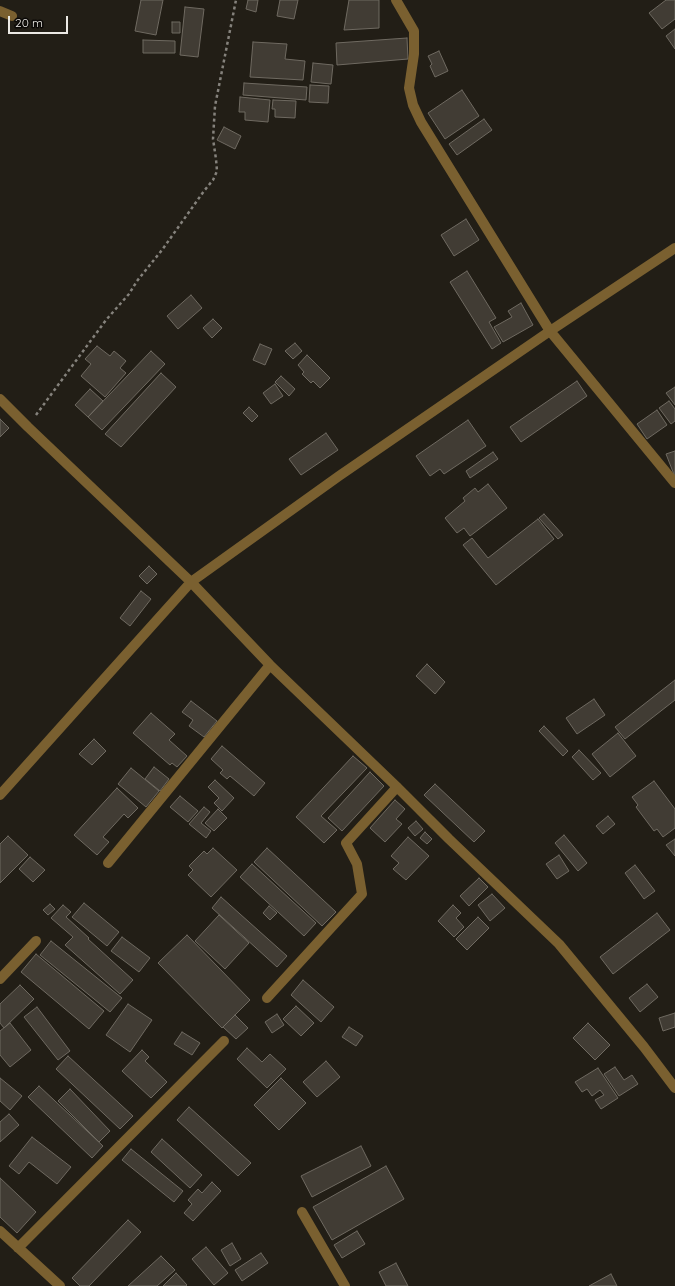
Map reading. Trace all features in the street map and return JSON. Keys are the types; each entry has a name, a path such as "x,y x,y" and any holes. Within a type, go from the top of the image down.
{"street":[{"path":"396,0 414,31 414,54 409,88 413,105 421,122 550,331 675,483"},
{"path":"0,10 12,16"},
{"path":"0,795 191,582 339,476 550,331 675,248"},
{"path":"0,399 191,582 270,665 559,944 644,1047 675,1088"},
{"path":"108,863 270,665"},
{"path":"267,998 362,894 357,864 346,843 397,787"},
{"path":"0,979 36,941"},
{"path":"18,1248 224,1041"},
{"path":"302,1212 345,1286"},
{"path":"0,1231 60,1286"}],"path":[{"path":"28,427 106,320 129,294 137,281 162,250 213,180 216,171 213,138 215,106 236,0"}],"building":[{"path":"141,0 163,0 156,35 135,31"},
{"path":"248,0 258,0 256,12 246,9"},
{"path":"280,0 298,0 294,19 277,16"},
{"path":"349,0 379,0 379,28 344,30"},
{"path":"666,0 675,0 675,19 662,29 649,13"},
{"path":"185,7 204,9 198,57 180,55"},
{"path":"172,22 180,22 180,33 172,33"},
{"path":"675,29 675,49 666,36"},
{"path":"407,38 408,59 337,65 336,43"},
{"path":"143,40 175,41 175,53 143,53"},
{"path":"253,42 287,44 285,59 305,61 303,80 250,77"},
{"path":"439,51 448,71 435,77 430,66 432,64 428,56"},
{"path":"313,63 333,65 331,84 311,82"},
{"path":"244,83 307,87 306,100 243,95"},
{"path":"310,85 329,86 328,103 309,102"},
{"path":"462,90 479,116 445,139 428,113"},
{"path":"240,97 270,100 268,122 245,120 245,112 239,112"},
{"path":"273,100 296,101 295,118 275,117 275,109 272,109"},
{"path":"484,119 492,130 457,155 449,144"},
{"path":"224,127 241,136 235,149 217,140"},
{"path":"466,219 479,240 454,256 441,235"},
{"path":"467,271 496,318 489,322 501,343 492,349 450,282"},
{"path":"191,295 202,308 178,329 167,316"},
{"path":"521,303 533,325 503,342 494,327 512,317 508,311"},
{"path":"213,319 222,328 212,338 203,328"},
{"path":"295,343 302,351 293,359 285,351"},
{"path":"260,344 272,349 265,365 253,360"},
{"path":"97,346 110,356 114,351 126,361 120,368 126,373 105,397 81,376 91,364 85,359"},
{"path":"151,351 165,364 102,430 88,417"},
{"path":"307,355 330,378 320,388 313,381 311,383 302,374 304,372 298,365"},
{"path":"161,373 176,387 121,447 105,434"},
{"path":"281,376 295,389 289,396 275,382"},
{"path":"577,381 587,396 521,442 510,427"},
{"path":"275,384 283,396 271,404 263,393"},
{"path":"675,387 675,405 666,393"},
{"path":"90,389 103,401 88,417 75,405"},
{"path":"669,401 675,409 675,421 671,424 659,408"},
{"path":"249,407 258,416 252,422 243,413"},
{"path":"657,410 667,425 647,439 637,424"},
{"path":"0,419 9,428 0,437"},
{"path":"468,420 486,446 444,474 440,469 430,476 416,456"},
{"path":"326,433 338,450 301,475 289,459"},
{"path":"675,451 675,477 666,454"},
{"path":"493,452 498,459 470,478 466,471"},
{"path":"488,484 507,508 470,536 464,528 457,533 445,518 465,501 463,498 475,488 478,492"},
{"path":"544,514 563,535 558,539 539,518"},
{"path":"538,519 554,539 496,585 463,545 472,538 488,558"},
{"path":"149,566 157,574 147,584 139,576"},
{"path":"141,591 151,599 130,626 120,618"},
{"path":"427,664 445,682 435,694 416,676"},
{"path":"675,680 675,700 625,739 615,727"},
{"path":"594,699 605,715 577,734 566,718"},
{"path":"191,701 217,721 204,737 189,726 193,720 182,712"},
{"path":"151,713 175,734 169,740 187,756 177,767 172,763 170,765 133,733"},
{"path":"544,726 568,751 563,756 539,731"},
{"path":"618,733 636,756 610,777 592,754"},
{"path":"94,739 106,751 92,765 79,754"},
{"path":"222,746 265,783 254,796 230,776 227,779 220,773 223,770 211,759"},
{"path":"579,750 601,773 593,780 572,757"},
{"path":"353,756 367,768 321,816 337,830 324,843 296,817"},
{"path":"154,767 169,779 160,791 145,779"},
{"path":"131,768 159,791 146,807 118,784"},
{"path":"370,772 384,786 342,831 328,818"},
{"path":"215,780 234,798 222,811 214,803 219,798 208,787"},
{"path":"654,781 675,809 675,828 663,837 657,829 654,831 636,807 638,805 632,797"},
{"path":"435,784 485,831 474,842 424,795"},
{"path":"117,788 138,808 128,818 124,814 103,837 109,842 97,855 74,835"},
{"path":"180,796 198,811 188,822 170,807"},
{"path":"395,800 405,809 396,819 402,824 385,842 370,828"},
{"path":"204,807 210,812 201,823 211,831 206,838 189,824"},
{"path":"218,809 227,818 214,831 205,823"},
{"path":"608,816 615,824 603,834 596,826"},
{"path":"416,821 423,829 415,836 408,828"},
{"path":"425,832 432,839 427,844 420,838"},
{"path":"564,835 587,863 578,871 555,843"},
{"path":"8,836 28,855 0,883 0,844"},
{"path":"408,837 429,856 406,880 393,869 399,863 391,856"},
{"path":"675,839 675,856 666,845"},
{"path":"213,848 237,870 211,897 188,875 193,870 189,866 204,851 207,854"},
{"path":"267,848 336,912 322,926 254,862"},
{"path":"559,855 569,871 557,879 546,864"},
{"path":"30,857 45,870 33,882 19,869"},
{"path":"252,864 316,923 304,936 240,877"},
{"path":"635,865 655,891 644,899 625,873"},
{"path":"479,878 488,887 469,906 460,896"},
{"path":"492,894 505,908 490,921 478,905"},
{"path":"221,897 287,956 277,967 212,908"},
{"path":"84,903 119,932 107,946 72,917"},
{"path":"50,904 55,909 48,915 43,910"},
{"path":"63,905 71,912 66,917 133,980 120,994 65,945 73,937 51,918"},
{"path":"453,905 461,913 456,918 464,927 454,937 438,921"},
{"path":"269,906 277,913 270,920 263,913"},
{"path":"657,913 670,930 613,974 600,957"},
{"path":"219,915 249,943 225,969 195,941"},
{"path":"478,917 489,928 467,950 456,939"},
{"path":"187,935 250,1000 222,1028 158,963"},
{"path":"122,937 150,958 139,972 111,951"},
{"path":"51,941 122,998 110,1012 40,955"},
{"path":"36,954 104,1011 89,1029 21,972"},
{"path":"303,980 334,1007 321,1022 291,995"},
{"path":"647,984 658,997 640,1012 629,998"},
{"path":"20,985 34,999 4,1028 0,1023 0,1004"},
{"path":"128,1004 152,1020 130,1052 106,1035"},
{"path":"296,1006 314,1023 301,1036 283,1019"},
{"path":"37,1007 70,1051 58,1060 24,1017"},
{"path":"675,1013 675,1027 663,1031 659,1018"},
{"path":"277,1014 284,1025 272,1033 265,1022"},
{"path":"235,1015 248,1028 236,1039 223,1027"},
{"path":"10,1023 31,1050 10,1067 0,1055 0,1031"},
{"path":"588,1023 610,1045 595,1060 573,1038"},
{"path":"349,1027 363,1036 356,1046 342,1037"},
{"path":"182,1032 200,1043 192,1055 174,1044"},
{"path":"247,1048 262,1062 270,1054 286,1069 267,1088 237,1059"},
{"path":"142,1050 149,1057 145,1061 167,1082 151,1098 122,1071"},
{"path":"68,1056 133,1116 120,1129 56,1069"},
{"path":"326,1061 340,1077 317,1097 303,1082"},
{"path":"615,1067 624,1080 632,1075 638,1084 619,1096 604,1074"},
{"path":"598,1068 618,1098 601,1109 595,1100 604,1095 600,1090 592,1096 587,1089 582,1092 575,1082"},
{"path":"0,1078 22,1096 10,1110 0,1101"},
{"path":"281,1078 306,1103 279,1130 254,1105"},
{"path":"39,1086 103,1146 92,1158 28,1097"},
{"path":"70,1089 110,1131 99,1142 58,1101"},
{"path":"189,1107 251,1163 238,1176 177,1120"},
{"path":"9,1114 19,1125 0,1142 0,1122"},
{"path":"32,1137 71,1167 57,1184 29,1162 19,1174 9,1166"},
{"path":"162,1139 202,1175 190,1188 151,1152"},
{"path":"361,1146 371,1166 312,1197 301,1176"},
{"path":"131,1149 183,1191 174,1202 122,1160"},
{"path":"386,1166 404,1199 332,1240 313,1207"},
{"path":"0,1178 36,1212 17,1233 0,1217"},
{"path":"212,1182 221,1191 193,1221 184,1213 192,1204 188,1200 198,1189 202,1193"},
{"path":"128,1220 141,1232 89,1286 80,1286 72,1278"},
{"path":"357,1231 365,1244 342,1258 334,1245"},
{"path":"232,1243 241,1259 230,1266 221,1250"},
{"path":"206,1247 228,1273 214,1285 192,1259"},
{"path":"261,1253 268,1263 242,1281 235,1270"},
{"path":"161,1256 175,1270 157,1286 128,1286"},
{"path":"396,1263 408,1286 386,1286 379,1272"},
{"path":"176,1273 187,1285 186,1286 163,1286"},
{"path":"611,1274 617,1286 589,1286"}]}
